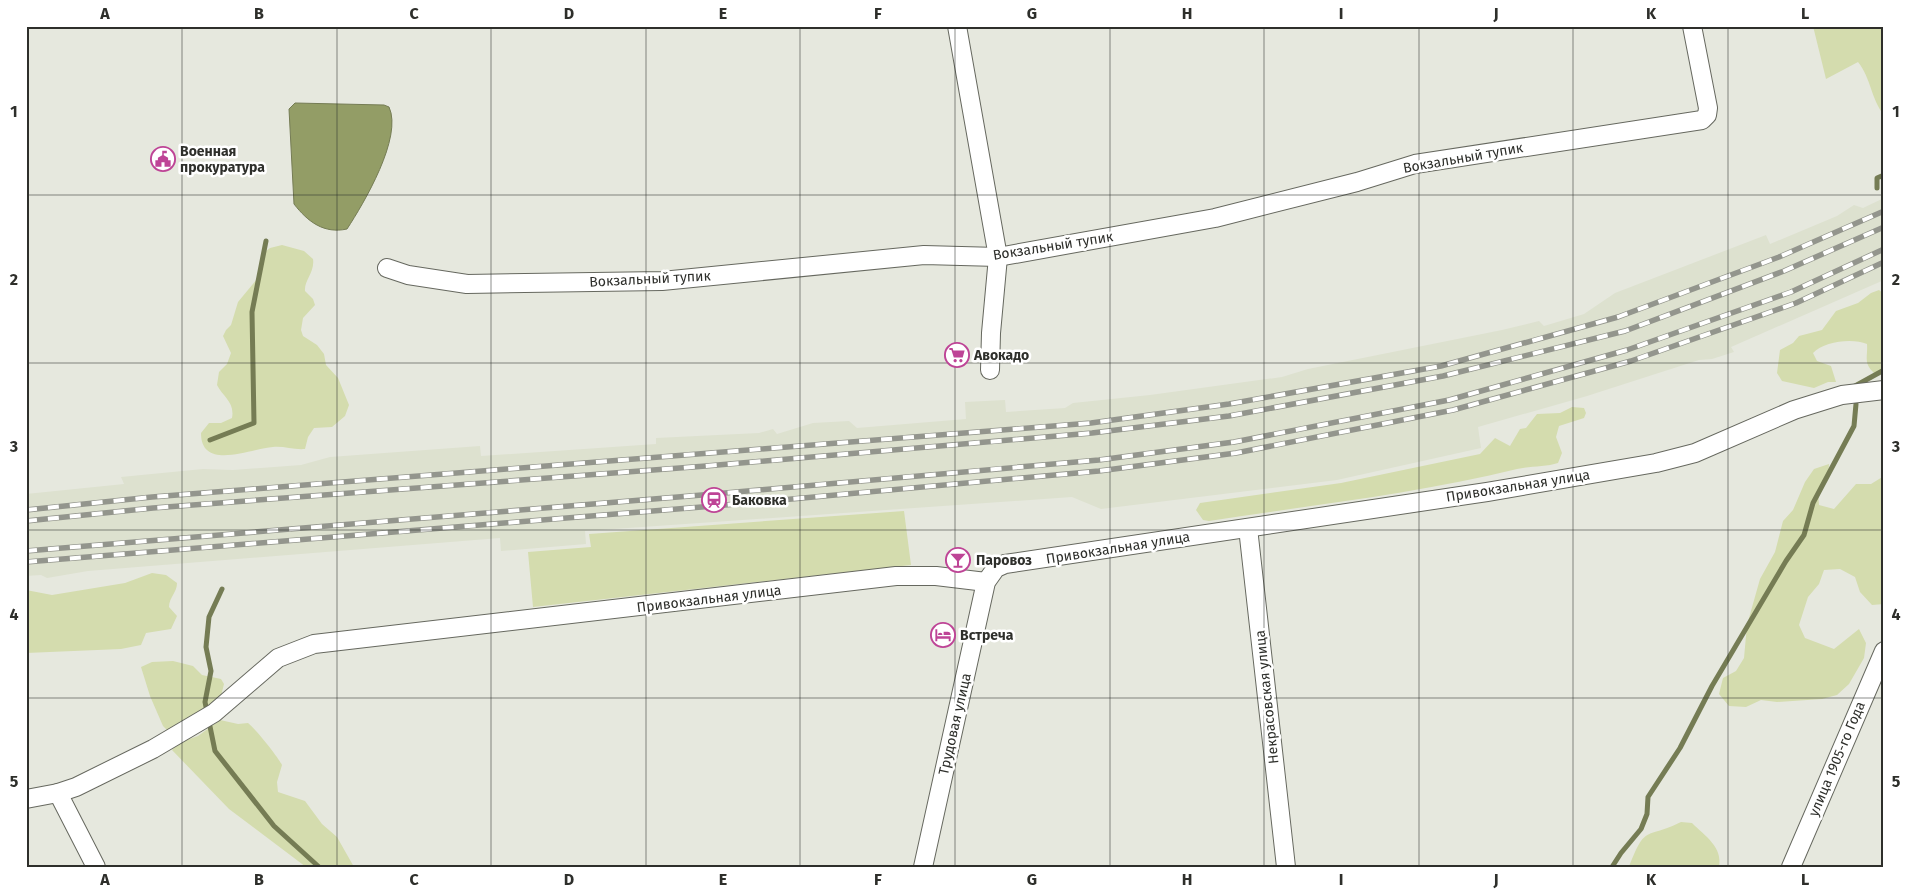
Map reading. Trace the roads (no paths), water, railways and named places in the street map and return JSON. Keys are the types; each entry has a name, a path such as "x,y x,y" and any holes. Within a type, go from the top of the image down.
{"street":[{"path":"957,26 998,257 991,333 990,370"},
{"name":"Вокзальный тупик","path":"387,268 408,275 467,284 642,281 924,255 998,257 1215,218 1357,182 1415,164 1702,120 1707,115 1708,108 1692,26"},
{"name":"Привокзальная улица","path":"26,799 58,793 76,787 154,749 214,713 239,693 263,669 278,658 296,649 348,638 565,616 896,576 936,576 986,582 996,568 1005,564 1248,528 1656,463 1695,453 1794,410 1842,395 1884,390"},
{"name":"Некрасовская улица","path":"1248,528 1286,867"},
{"name":"Трудовая улица","path":"923,867 986,582"},
{"name":"улица 1905-го Года","path":"1791,867 1884,651"},
{"path":"58,793 96,867"}],"waterway":[{"path":"1877,188 1877,178 1884,175"},
{"path":"210,440 254,423 252,312 266,241"},
{"path":"1855,386 1884,370"},
{"path":"1612,867 1641,829 1647,814 1648,797 1680,748 1712,686 1786,561 1804,535 1813,503 1854,426 1856,404"},
{"path":"222,589 209,617 206,647 211,671 205,702 215,751 274,826 319,867"}],"railway":[{"path":"26,510 152,497 1091,423 1229,404 1441,366 1618,317 1779,257 1884,211"},
{"path":"26,521 153,508 706,466 1092,433 1229,416 1443,376 1625,331 1784,271 1884,227"},
{"path":"26,551 1099,460 1234,442 1449,400 1627,350 1791,292 1884,249"},
{"path":"26,562 714,506 1099,471 1236,453 1453,410 1631,361 1796,303 1884,262"}],"place":[{"name":"Военная прокуратура","path":"163,159"},
{"name":"Авокадо","path":"957,355"},
{"name":"Баковка","path":"714,500"},
{"name":"Паровоз","path":"958,560"},
{"name":"Встреча","path":"943,635"}]}
